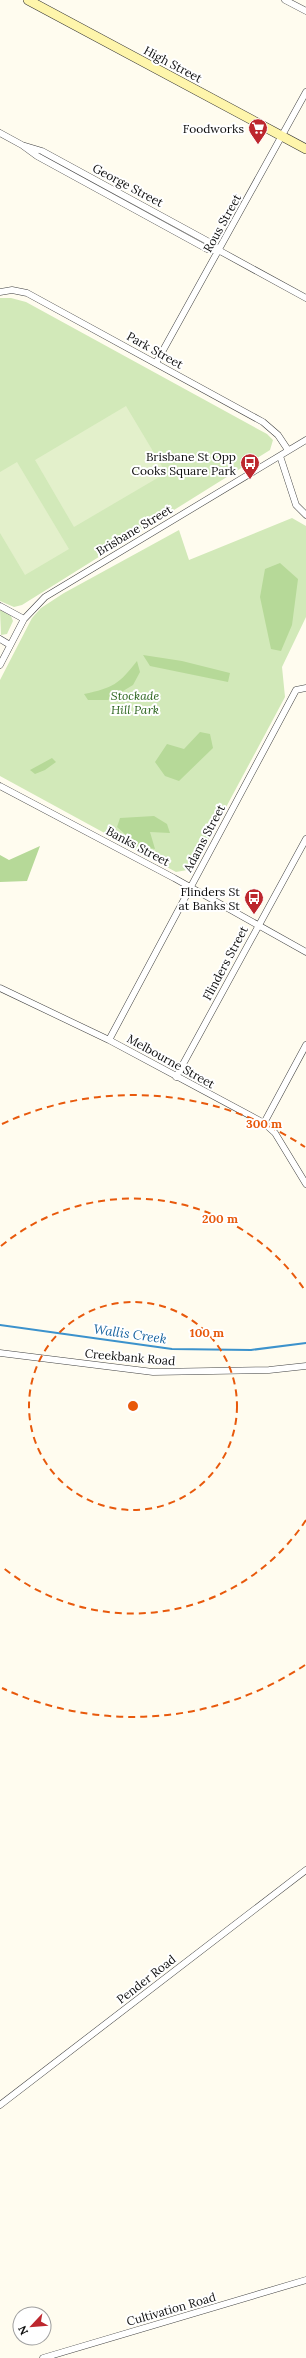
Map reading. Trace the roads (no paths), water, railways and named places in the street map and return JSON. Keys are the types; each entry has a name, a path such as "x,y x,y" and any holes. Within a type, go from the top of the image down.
{"main road":[{"name":"High Street","path":"28,0 306,149"}],"street":[{"path":"285,0 306,11"},
{"name":"Rous Street","path":"156,363 220,251 306,92"},
{"name":"George Street","path":"0,133 38,156 207,249 220,251 306,298"},
{"name":"Park Street","path":"0,292 12,290 27,293 156,363 263,422 278,435 288,450"},
{"name":"Brisbane Street","path":"0,665 24,619 45,597 306,440"},
{"path":"280,456 296,505 306,515"},
{"path":"0,606 24,619"},
{"path":"0,639 10,645"},
{"name":"Adams Street","path":"109,1040 296,690 306,688"},
{"name":"Banks Street","path":"0,786 174,878 189,888 306,952"},
{"name":"Flinders Street","path":"176,1077 306,839"},
{"name":"Melbourne Street","path":"0,988 109,1040 264,1124 275,1133 306,1184"},
{"path":"264,1124 306,1045"},
{"name":"Creekbank Road","path":"0,1353 153,1372 269,1370 306,1366"},
{"name":"Pender Road","path":"0,2105 306,1870"},
{"name":"Cultivation Road","path":"42,2358 306,2280"}],"waterway":[{"name":"Wallis Creek","path":"0,1325 172,1349 251,1350 306,1343"}],"place":[{"name":"Foodworks","path":"258,145"},
{"name":"Brisbane St Opp Cooks Square Park","path":"250,480"},
{"name":"Flinders St at Banks St","path":"254,915"}],"park label":[{"name":"Stockade Hill Park","path":"135,702"}]}
